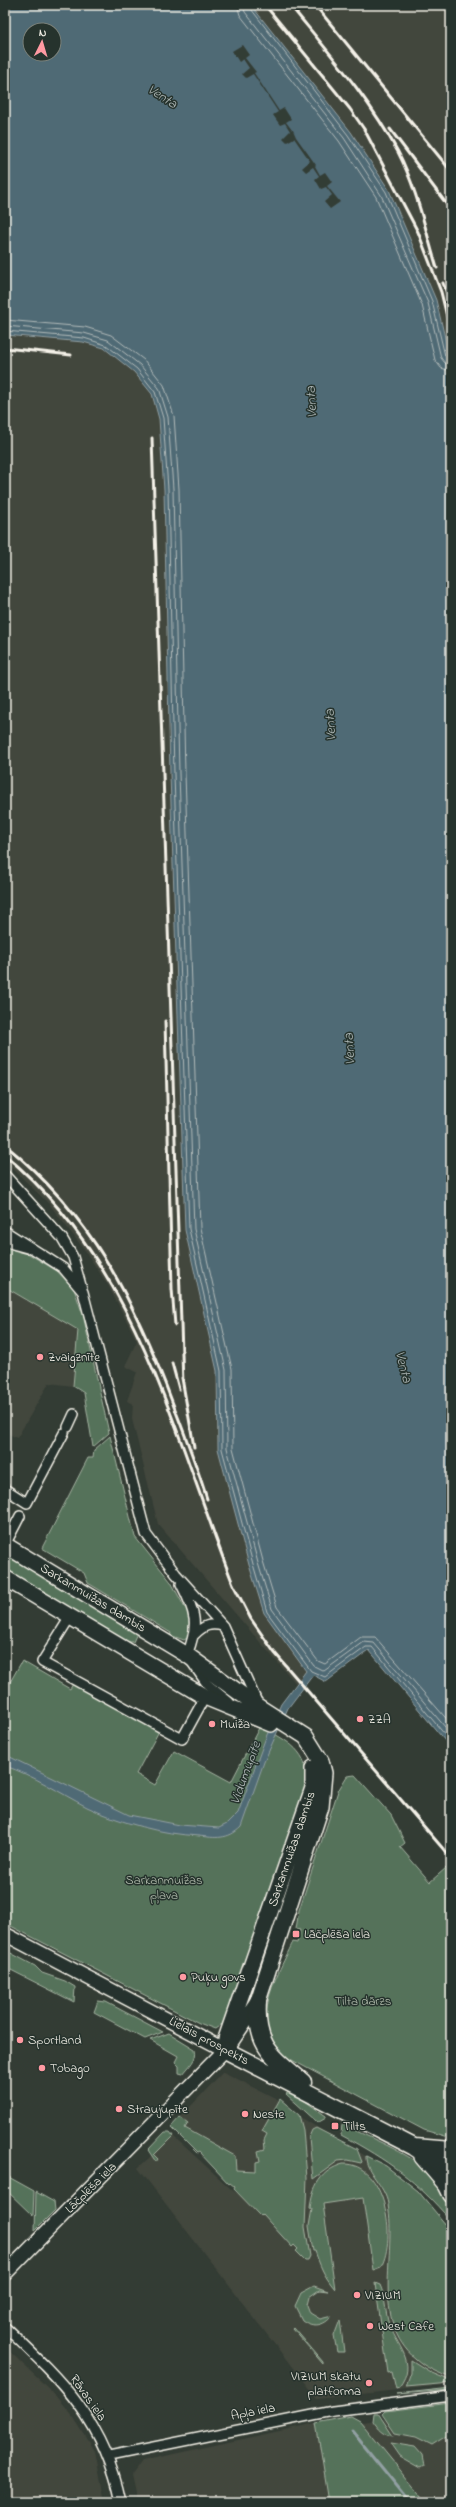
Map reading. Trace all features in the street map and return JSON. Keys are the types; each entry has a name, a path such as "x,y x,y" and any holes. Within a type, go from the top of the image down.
{"highway":[{"path":"258,2001 258,2030 268,2053 324,2100"},
{"name":"Lielais prospekts","path":"225,2050 414,2147"},
{"path":"414,2147 451,2150"},
{"path":"414,2147 451,2158"},
{"path":"414,2147 451,2172"}],"main road":[{"name":"Sarkanmuižas dambis","path":"5,1545 187,1655 263,1713 290,1730 306,1737 316,1749 324,1773 324,1791 321,1807 258,2001 225,2050"},
{"name":"Sarkanmuižas dambis","path":"5,1578 206,1697 237,1708 263,1713"},
{"name":"Sarkanmuižas dambis","path":"225,2050 225,2041 313,1788 313,1766 308,1754 290,1730"},
{"name":"Lielais prospekts","path":"5,1934 225,2050"},
{"name":"Lāčplēša iela","path":"5,2274 225,2050"},
{"path":"414,2147 446,2185 451,2195"}],"street":[{"path":"5,1175 62,1238 73,1257 144,1529 152,1545 223,1626 263,1713"},
{"path":"5,1231 63,1268 82,1292"},
{"path":"5,1242 39,1252"},
{"path":"5,1545 74,1414"},
{"path":"5,1489 24,1509"},
{"path":"176,1574 191,1604 195,1620 194,1635 187,1655 207,1684 237,1708"},
{"path":"70,1617 42,1662 182,1739 206,1697"},
{"path":"194,1635 202,1626 214,1624 223,1626"},
{"name":"Rāvas iela","path":"5,2327 69,2390 89,2419 109,2456 121,2502"},
{"name":"Apļa iela","path":"109,2456 333,2411 451,2396"}],"shaded area":[{"path":"251,5 451,5 451,363 436,300 389,190 351,132"},
{"path":"5,335 83,342 104,348 134,372 152,394 159,419 164,490 170,774 185,1230 217,1371 218,1449 264,1613 307,1672 298,1686 158,1524 132,1419 133,1404 127,1401 137,1372 125,1366 137,1341 108,1285 83,1248 50,1205 5,1161"},
{"name":"Zvaigznīte","path":"5,1287 78,1330 73,1386 49,1383 17,1438 5,1432"},
{"path":"223,2072 279,2100 291,2110 250,2183 173,2125"},
{"path":"293,2113 369,2158 451,2233 451,2384 317,2399 138,2168 173,2136 232,2190 247,2199"},
{"path":"5,2347 53,2393 74,2418 95,2451 105,2502 5,2502"},
{"path":"451,2412 451,2502 416,2502 352,2423"},
{"path":"316,2423 329,2502 138,2502 132,2475 142,2461"}],"green space":[{"path":"5,1246 24,1251 57,1271 74,1289 83,1315 109,1433 93,1447 84,1393 73,1386 78,1330 5,1287"},
{"path":"110,1436 135,1537 171,1582 185,1608 187,1605 191,1622 189,1637 184,1640 170,1635 171,1633 88,1583 84,1573 42,1548 88,1458 93,1458 94,1450"},
{"path":"5,1550 138,1631 133,1642 125,1642 5,1571"},
{"name":"Sarkanmuižas pļava","path":"22,1661 70,1689 74,1682 159,1731 136,1774 155,1785 174,1751 231,1782 260,1726 280,1737 301,1756 305,1764 308,1787 225,2022 215,2029 199,2023 5,1923 5,1691"},
{"name":"Tilta dārzs","path":"355,1775 391,1815 405,1843 400,1847 430,1882 446,1868 451,1874 451,2138 424,2130 288,2058 276,2045 269,2031 267,2017 268,2002 272,1987 293,1942 297,1943 300,1930 296,1929 299,1910 338,1791 347,1776"},
{"path":"5,1950 35,1966 42,1973 65,1981 75,1987 74,2002 5,1967"},
{"path":"98,2001 106,2002 163,2032 145,2039 94,2012"},
{"path":"169,2033 195,2049 196,2053 194,2059 183,2074 179,2073 179,2066 175,2062 178,2056 150,2040"},
{"path":"289,2092 298,2096 326,2116 326,2118 319,2122 316,2121 286,2094"},
{"path":"280,2099 299,2115 303,2130 307,2178 305,2227 310,2256 308,2260 305,2260 296,2251 298,2249 294,2245 292,2247 262,2214 260,2216 234,2189 235,2187 230,2183 229,2184 199,2152 197,2153 171,2127 180,2117 188,2123 185,2128 235,2156 236,2170 256,2171 256,2162 260,2161 258,2151 265,2149 264,2140 267,2134 262,2131"},
{"path":"342,2124 400,2152 427,2170 438,2180 448,2195 451,2210 451,2221 426,2194 401,2172 341,2135"},
{"path":"316,2128 357,2149 362,2162 347,2160 338,2161 313,2179 309,2137 312,2130"},
{"path":"165,2132 170,2132 173,2136 154,2155 158,2159 156,2162 148,2150"},
{"path":"366,2156 386,2166 418,2191 451,2231 451,2378 428,2368 416,2359 402,2343 393,2326 389,2306 388,2286 390,2223 388,2204 383,2191 369,2168"},
{"path":"343,2164 358,2167 369,2176 378,2189 384,2204 388,2239 386,2254 381,2267 373,2270 363,2198 323,2204 335,2289 325,2275 315,2251 313,2251 309,2226 312,2209 310,2208 313,2193 319,2180 329,2170"},
{"path":"5,2175 34,2191 33,2216 5,2189"},
{"path":"36,2192 54,2202 55,2210 35,2230"},
{"path":"375,2283 380,2285 382,2289 388,2321 404,2354 406,2362 407,2370 405,2379 399,2388 396,2389 392,2372 388,2373"},
{"path":"314,2286 328,2291 319,2290 309,2297 307,2305 310,2313 320,2319 332,2316 322,2324 318,2325 306,2323 302,2320 295,2306 301,2293"},
{"path":"340,2320 344,2352 337,2352 334,2336"},
{"path":"294,2328 323,2362 323,2364 293,2329"},
{"path":"411,2360 432,2373 451,2381 451,2383 406,2387 411,2373"},
{"path":"451,2388 451,2390 397,2394"},
{"path":"451,2403 451,2433 432,2445 416,2437 395,2433 382,2414 385,2411"},
{"path":"374,2413 378,2413 393,2436 384,2433 377,2427 373,2421"},
{"path":"351,2416 360,2421 426,2502 329,2502 316,2423"},
{"path":"390,2443 415,2447 422,2455 424,2466 420,2468 399,2456"}],"water":[{"name":"Venta","path":"5,5 251,5 351,132 389,190 436,300 451,363 451,1748 369,1650 326,1682 313,1675 288,1708 264,1762 241,1827 231,1834 221,1837 170,1833 127,1823 87,1807 36,1779 5,1766 5,1755 129,1815 180,1825 219,1828 227,1824 238,1813 266,1737 281,1704 306,1671 264,1613 249,1565 218,1449 217,1371 185,1230 170,774 164,490 159,419 152,394 134,372 104,348 83,342 5,335"}],"pier":[{"path":"242,45 249,55 245,58 256,72 254,73 279,111 284,108 291,119 286,122 316,165 315,166 320,175 325,172 332,182 327,186 340,202 330,209 324,202 332,195 326,187 321,189 315,179 319,176 313,167 306,172 302,168 310,161 294,138 287,142 283,138 290,131 285,123 280,125 273,115 278,112 253,74 246,78 242,74 249,68 243,59 239,62 232,51"}],"waterway":[{"path":"352,2431 410,2502"}],"railway":[{"path":"265,5 350,109 364,129 418,232 441,292 451,333"},
{"path":"290,5 334,58 387,132 405,166 416,195 437,268"},
{"path":"315,5 451,171"},
{"path":"390,129 451,210"},
{"path":"443,283 451,303"},
{"path":"5,348 71,355"},
{"path":"152,438 183,1384"},
{"path":"165,1021 172,1289 175,1325"},
{"path":"5,1145 36,1172 63,1201 107,1262 143,1330 191,1451 207,1499"},
{"path":"5,1155 50,1199 88,1247 119,1299 146,1353 191,1468 233,1584 251,1619 274,1652 451,1858"},
{"path":"172,1363 179,1389"},
{"path":"182,1378 194,1447"}],"place":[{"name":"Zvaigznīte","path":"40,1357"},
{"name":"ZZA","path":"360,1719"},
{"name":"Muiža","path":"212,1724"},
{"name":"Lāčplēša iela","path":"296,1934"},
{"name":"Puķu govs","path":"183,1977"},
{"name":"Sportland","path":"20,2040"},
{"name":"Tobago","path":"42,2068"},
{"name":"Straujupīte","path":"119,2109"},
{"name":"Neste","path":"245,2114"},
{"name":"Tilts","path":"335,2126"},
{"name":"VIZIUM","path":"357,2295"},
{"name":"West Cafe","path":"370,2326"},
{"name":"VIZIUM skatu platforma","path":"369,2383"}],"water label":[{"name":"Vidumupīte","path":"246,1773"}]}
